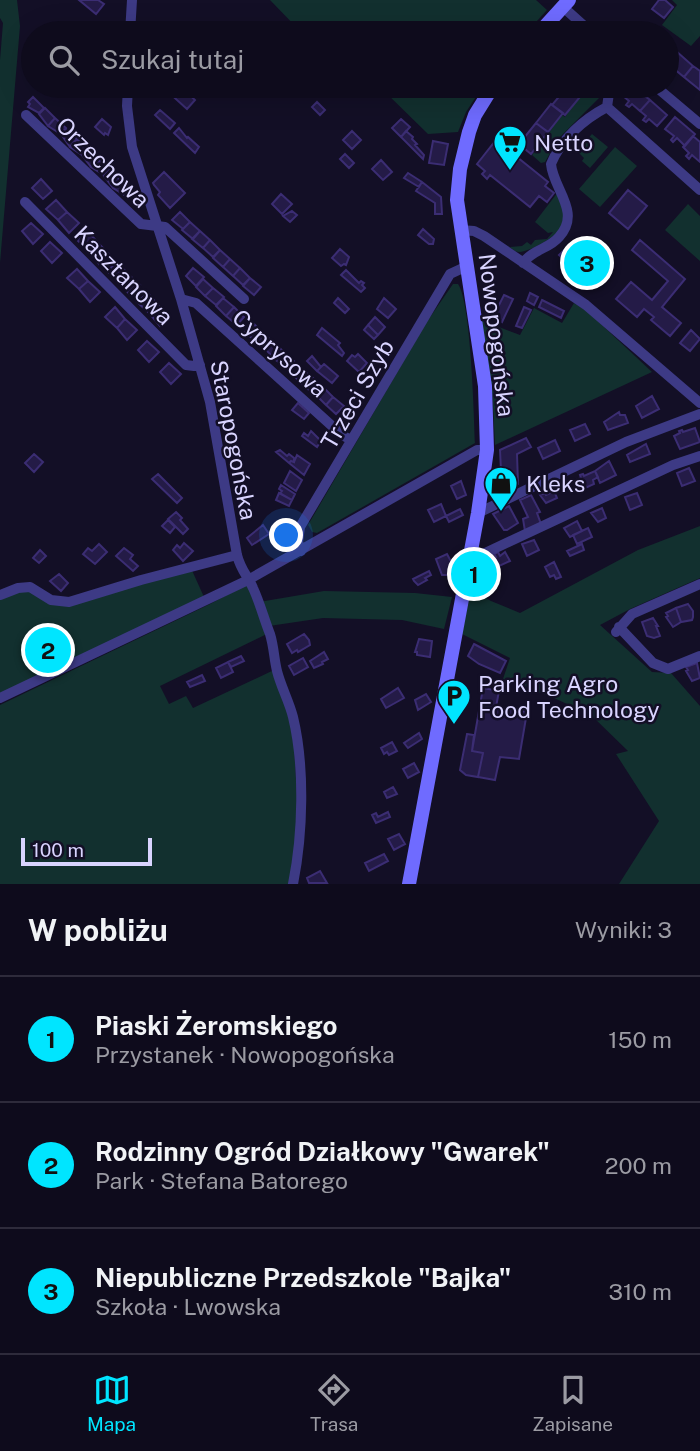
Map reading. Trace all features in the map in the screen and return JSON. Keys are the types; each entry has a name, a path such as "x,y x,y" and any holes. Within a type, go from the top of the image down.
{"street":[{"path":"131,21 132,0"},
{"path":"550,21 566,4 581,21"},
{"name":"Staropogońska","path":"127,98 132,147 181,299 210,402 237,555 253,587 275,650 277,670 296,732 300,797 298,861 293,884"},
{"name":"Nowopogońska","path":"409,884 478,513 486,450 485,386 457,201 460,169 469,132 486,98"},
{"path":"607,107 608,98"},
{"path":"669,98 700,124"},
{"path":"523,263 534,251 559,238 565,228 566,203 551,169 555,155 567,138 594,114 607,107"},
{"path":"607,107 700,190"},
{"name":"Orzechowa","path":"26,116 141,224 165,227 244,299"},
{"name":"Kasztanowa","path":"25,202 186,365 200,365"},
{"path":"460,230 474,231 586,305 696,400 688,418"},
{"name":"Trzeci Szyb","path":"301,551 298,542 300,527 450,274 465,267"},
{"name":"Cyprysowa","path":"181,299 196,303 342,435 351,440"},
{"path":"478,513 626,442 700,414"},
{"path":"0,698 248,580 477,450 486,450"},
{"path":"470,553 483,554 673,465 700,456"},
{"path":"0,595 18,588 30,587 51,600 69,602 237,555"},
{"path":"700,584 632,614 617,629 653,663 668,669 700,656"}],"green space":[{"path":"0,0 17,0 20,26 0,263 0,60 3,23 0,18"},
{"path":"270,0 536,0 547,10 537,21 290,21"},
{"path":"672,0 700,0 700,36 691,46 679,37 679,21 665,21 677,5"},
{"path":"391,98 475,98 458,132 428,134"},
{"path":"578,98 599,98 558,139 545,162 541,163 532,155 562,115 565,117"},
{"path":"592,134 608,147 590,168 582,161 584,158 577,151"},
{"path":"615,147 637,166 600,207 579,189"},
{"path":"558,192 564,206 564,227 555,235 525,251 515,251 512,249 505,243 510,247 522,246 527,242 531,245 535,240 547,239 553,232 548,233 535,222"},
{"path":"688,204 700,216 700,261 665,230"},
{"path":"453,284 458,284 466,312 475,443 317,533 312,532 308,525 426,323"},
{"path":"574,303 587,311 652,372 495,445 492,387 478,319 520,335 534,308 562,323"},
{"path":"700,526 700,578 600,625 652,672 671,673 700,706 700,884 619,884 659,821 616,754 628,751 591,715 503,679 510,658 462,634 471,589 520,613 638,550"},
{"path":"190,566 204,597 0,697 0,597 26,586 69,602"},
{"path":"253,581 259,602 324,591 415,593 452,597 444,629 402,620 323,618 269,626 271,632 160,686 169,704 186,696 193,708 274,670 293,729 297,797 295,861 291,884 0,884 0,705"}],"building":[{"path":"79,0 98,0 104,4 96,14"},
{"path":"659,0 665,0 673,7 664,18 652,9"},
{"path":"679,54 693,66 684,77 679,73"},
{"path":"693,66 700,71 700,90 684,77"},
{"path":"34,98 44,108 39,113 28,107 28,102"},
{"path":"175,98 193,98 195,100 187,109"},
{"path":"558,98 579,98 565,115 552,105"},
{"path":"625,98 650,100 640,111 632,104 629,107 626,105 629,101"},
{"path":"650,100 667,115 657,126 649,119 646,122 643,120 646,116 640,111"},
{"path":"317,102 325,110 320,115 312,107"},
{"path":"551,104 563,113 548,132 536,123"},
{"path":"45,108 55,118 48,126 39,114"},
{"path":"160,110 175,123 170,129 155,115"},
{"path":"675,117 695,134 685,146 677,138 673,142 671,140 674,136 665,129"},
{"path":"55,118 66,128 61,134 48,126"},
{"path":"102,119 111,127 108,135 95,127"},
{"path":"401,119 410,127 401,137 392,128"},
{"path":"536,123 548,132 531,154 519,144"},
{"path":"179,128 199,147 195,153 174,133"},
{"path":"66,129 77,139 70,147 61,134"},
{"path":"352,131 361,140 352,149 343,140"},
{"path":"406,131 424,155 423,159 401,137"},
{"path":"693,136 700,142 700,162 692,155 689,159 686,156 689,153 683,147"},
{"path":"77,139 88,149 82,155 70,147"},
{"name":"Netto","path":"496,140 548,182 545,186 554,193 547,202 539,196 530,207 490,175 487,179 482,174 485,171 477,164"},
{"path":"433,141 448,144 444,165 429,163"},
{"path":"88,149 99,160 91,167 82,155"},
{"path":"345,154 354,163 349,168 340,159"},
{"path":"99,160 109,170 104,175 91,167"},
{"path":"381,160 392,172 383,180 372,169"},
{"path":"110,170 120,180 113,188 104,176"},
{"path":"164,172 185,193 170,208 158,195 160,192 153,183"},
{"path":"408,173 422,182 419,187 404,178"},
{"path":"41,179 52,191 43,199 32,188"},
{"path":"120,180 131,190 126,196 113,188"},
{"path":"422,182 441,197 442,214 435,214 435,203 416,191"},
{"path":"628,190 647,206 628,229 609,213"},
{"path":"281,194 292,204 282,214 272,204"},
{"path":"56,200 67,212 58,220 46,209"},
{"path":"292,211 297,215 290,222 283,216"},
{"path":"67,212 79,223 69,233 58,220"},
{"path":"180,212 190,222 183,229 172,220"},
{"path":"190,222 200,231 193,239 182,230"},
{"path":"31,223 43,234 33,244 22,231"},
{"path":"423,229 434,239 433,244 418,235"},
{"path":"87,230 98,243 89,251 77,240"},
{"path":"200,231 210,240 203,248 192,239"},
{"path":"210,240 220,250 213,257 203,248"},
{"path":"640,240 685,279 662,307 681,323 670,336 651,320 654,317 644,309 637,317 616,299 631,282 652,300 668,281 632,250"},
{"path":"50,242 62,253 52,263 41,251"},
{"path":"98,243 109,254 99,264 89,251"},
{"path":"340,249 349,257 346,265 341,266 332,258"},
{"path":"220,250 230,259 223,267 213,258"},
{"path":"564,250 573,257 568,263 559,255"},
{"path":"598,253 613,266 606,274 591,261"},
{"path":"230,259 240,268 233,276 223,267"},
{"path":"117,262 128,274 119,282 107,271"},
{"path":"193,268 204,277 196,286 186,276"},
{"path":"240,268 250,278 243,285 233,276"},
{"path":"77,269 88,281 79,289 67,278"},
{"path":"346,270 359,283 364,283 362,285 365,288 361,292 341,275"},
{"path":"128,274 140,285 130,295 119,282"},
{"path":"250,278 261,287 254,295 243,286"},
{"path":"203,279 213,288 205,296 196,287"},
{"path":"88,281 100,292 90,302 79,289"},
{"path":"213,288 224,297 216,305 205,296"},
{"path":"148,293 158,305 149,313 137,302"},
{"path":"530,293 538,297 534,305 527,301"},
{"path":"504,295 513,299 502,322 493,317"},
{"path":"223,298 234,307 226,316 216,306"},
{"path":"338,298 349,309 345,313 334,303"},
{"path":"384,298 396,309 388,318 377,309"},
{"path":"542,300 564,311 561,318 539,307"},
{"path":"158,305 170,316 160,326 149,313"},
{"path":"115,307 125,319 117,328 105,317"},
{"path":"234,307 244,317 237,325 226,316"},
{"path":"524,307 531,310 522,328 516,326"},
{"path":"375,317 385,327 378,335 368,325"},
{"path":"125,319 137,330 127,340 117,328"},
{"path":"253,323 263,333 255,341 245,332"},
{"path":"368,325 378,335 374,339 364,330"},
{"path":"322,328 340,343 338,345 344,353 342,356 317,335"},
{"path":"691,330 700,339 690,351 680,343"},
{"path":"263,333 273,342 266,350 255,341"},
{"path":"147,341 159,352 149,362 138,350"},
{"path":"273,342 284,352 276,360 266,350"},
{"path":"284,352 294,361 287,369 276,360"},
{"path":"358,354 367,363 359,372 347,361 352,355 355,357"},
{"path":"312,356 321,367 317,371 307,361"},
{"path":"169,363 181,374 171,384 160,372"},
{"path":"324,364 338,376 332,383 317,371"},
{"path":"302,369 313,378 305,387 295,377"},
{"path":"313,378 323,387 316,395 305,387"},
{"path":"323,387 333,397 326,405 316,395"},
{"path":"652,396 659,409 642,418 636,406"},
{"path":"333,397 344,406 336,414 326,405"},
{"path":"298,403 309,413 304,419 292,410"},
{"path":"619,412 620,415 625,415 628,423 608,430 604,422"},
{"path":"585,424 590,434 575,441 570,430"},
{"path":"695,428 700,442 680,449 674,436 680,433 679,431"},
{"path":"311,431 321,441 317,447 302,436 304,433 308,436"},
{"path":"526,438 531,447 517,454 518,484 502,492 500,450"},
{"path":"555,440 560,451 543,459 538,448"},
{"path":"646,444 650,454 630,462 627,455"},
{"path":"280,450 294,458 294,462 289,463 276,452"},
{"path":"34,454 43,462 34,472 25,463"},
{"path":"297,455 310,464 304,475 289,463 294,462"},
{"path":"609,461 616,475 600,483 595,471"},
{"path":"689,468 695,481 682,486 677,473"},
{"path":"290,471 302,480 296,491 284,483"},
{"path":"595,471 598,477 593,480 594,484 581,490 576,480 581,478 580,475"},
{"path":"158,474 182,498 177,503 152,479"},
{"path":"461,481 466,495 457,499 451,486"},
{"path":"281,485 295,494 292,500 280,493"},
{"path":"554,491 557,498 546,503 540,495 546,495"},
{"path":"279,493 292,500 289,506 276,500"},
{"path":"637,493 642,505 630,510 625,497"},
{"path":"531,495 540,512 537,513 541,524 525,531 523,519 528,517 520,500"},
{"path":"441,504 446,516 434,522 428,510"},
{"path":"509,506 518,523 504,530 493,514"},
{"path":"602,508 606,518 598,522 591,513"},
{"path":"460,509 463,515 449,522 446,516"},
{"path":"176,512 188,529 183,534 168,519"},
{"path":"168,520 175,527 170,533 162,526"},
{"path":"577,521 582,531 570,537 564,528"},
{"path":"263,525 269,534 252,545 247,538"},
{"path":"588,528 592,537 577,544 573,535"},
{"path":"534,540 539,550 527,556 522,544"},
{"path":"184,543 193,551 183,561 173,550"},
{"path":"99,544 107,552 95,564 83,554 88,548 92,551"},
{"path":"582,544 584,550 570,556 567,551"},
{"path":"124,548 133,555 130,559 138,566 133,571 116,556"},
{"path":"40,550 46,556 39,563 33,558"},
{"path":"498,552 500,556 505,552 510,561 497,567 493,559"},
{"path":"447,554 455,569 442,575 436,559"},
{"path":"554,562 561,577 556,579 554,575 550,577 545,567"},
{"path":"429,571 431,575 425,578 427,580 418,585 414,581 413,579"},
{"path":"59,574 68,583 61,591 50,581"},
{"path":"688,604 693,611 692,620 681,622 676,608"},
{"path":"676,608 681,622 673,627 666,613"},
{"path":"653,618 660,636 654,638 647,636 642,622"},
{"path":"304,634 310,645 292,653 287,644"},
{"path":"419,639 432,641 430,657 417,655 415,652"},
{"path":"474,644 506,661 500,673 468,656"},
{"path":"324,652 328,659 314,668 310,661"},
{"path":"241,656 244,661 231,667 228,662"},
{"path":"303,658 308,667 294,675 289,666"},
{"path":"228,662 233,672 221,678 216,668"},
{"path":"697,663 700,678 692,681 686,667"},
{"path":"202,675 205,681 190,687 187,682"},
{"path":"398,688 404,698 386,708 381,699"},
{"path":"483,688 499,691 496,707 527,712 519,759 500,757 495,780 478,777 483,753 472,751"},
{"path":"426,694 431,702 418,710 415,700"},
{"path":"419,733 422,739 408,748 404,743"},
{"path":"467,734 474,735 472,751 483,753 478,777 466,775 460,770"},
{"path":"392,742 397,751 384,754 381,748"},
{"path":"414,763 419,772 408,778 403,769"},
{"path":"393,787 397,794 387,798 384,792"},
{"path":"388,812 390,817 376,823 372,815 376,813 378,817"},
{"path":"399,834 405,844 394,850 388,839"},
{"path":"384,854 388,861 369,871 365,863"},
{"path":"320,871 327,883 309,883 307,878"}],"place":[{"name":"Netto","path":"510,172"},
{"name":"Niepubliczne Przedszkole \"Bajka\"","path":"587,263"},
{"name":"Kleks","path":"501,513"},
{"name":"Piaski Żeromskiego","path":"474,574"},
{"name":"Rodzinny Ogród Działkowy \"Gwarek\"","path":"48,650"},
{"name":"Parking Agro Food Technology","path":"454,726"}]}
